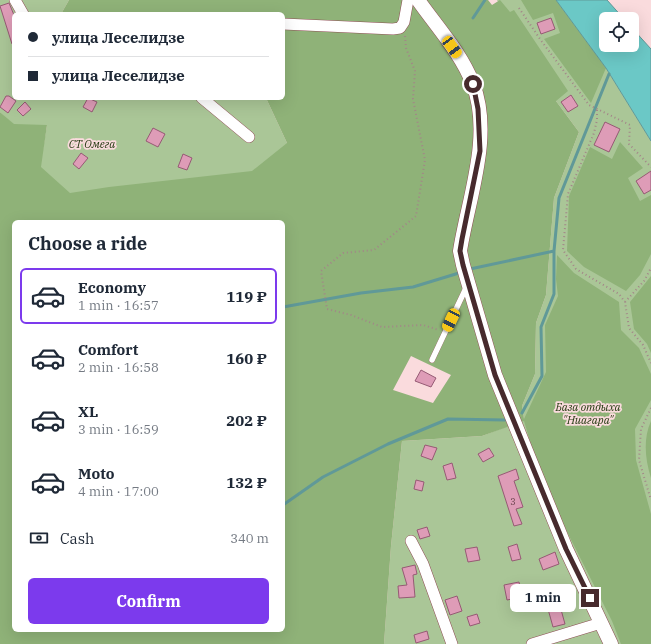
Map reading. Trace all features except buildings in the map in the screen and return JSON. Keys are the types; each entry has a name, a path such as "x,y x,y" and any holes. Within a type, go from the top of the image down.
{"street":[{"path":"15,0 22,12"},
{"path":"285,24 393,29 400,28 404,22 408,0"},
{"path":"418,0 460,59 473,84 478,109 480,151 460,251 468,284 495,375 566,549 611,644"},
{"path":"204,100 249,137"},
{"path":"411,541 423,564 452,644"},
{"path":"532,644 601,623"}],"lane":[{"path":"432,360 468,284"}],"path":[{"path":"519,8 589,105 630,125 629,144 651,167"},
{"path":"404,22 406,48 415,71 413,99 425,160 416,216 374,250 343,253 321,271 327,309 351,315 382,327 423,324 446,332"},
{"path":"597,110 597,120 594,133 568,194 562,250 576,269 619,294 625,302 629,328 643,345 651,363"},
{"path":"625,302 644,281 651,268"},
{"path":"651,408 641,429 639,460 651,500"}],"green space":[{"name":"СТ Омега","path":"0,0 69,0 62,12 12,12 12,100 267,100 287,143 283,220 15,220 40,167 47,125 14,125 0,112"},
{"path":"69,0 488,0 492,5 500,0 510,12 514,10 568,91 556,101 579,132 554,198 546,295 536,323 535,374 522,406 524,419 546,372 545,325 558,296 556,279 557,255 574,273 619,302 621,330 639,348 651,374 651,400 635,429 636,460 651,514 651,644 621,644 612,621 542,482 524,421 482,436 402,441 391,546 384,644 0,644 0,112 14,124 47,125 41,167 70,193 109,187 252,171 287,143 267,100 285,100 285,12 62,12","holes":["411,356 451,375 433,403 393,390"]},
{"name":"База отдыха \"Ниагара\"","path":"497,0 556,0 606,68 651,141 651,644 384,644 391,546 402,441 482,436 524,420 522,406 535,374 536,323 546,295 554,198 579,132 556,101"},
{"path":"521,0 556,0 606,68 591,103 544,39 560,33 553,13 533,20"},
{"path":"620,142 643,168 628,178 640,201 651,195 651,254 640,275 626,291 584,267 567,251 569,196 590,147 612,159"},
{"path":"651,276 651,353 647,344 634,329 630,302"},
{"path":"651,421 651,478 647,464 646,442 648,428"}],"water":[{"path":"556,0 607,0 618,12 599,12 599,52 639,52 639,36 651,49 651,141 606,68"}],"waterway":[{"path":"473,18 485,0"},
{"path":"522,413 542,376 541,327 554,294 554,251 559,198 609,74"},
{"path":"470,269 554,251"},
{"path":"285,307 361,293 413,287 459,273"},
{"path":"285,504 323,477 388,444 448,419 505,420"}],"route":[{"path":"473,84 478,109 480,151 460,251 463,265 495,375 566,549 590,598"}]}
